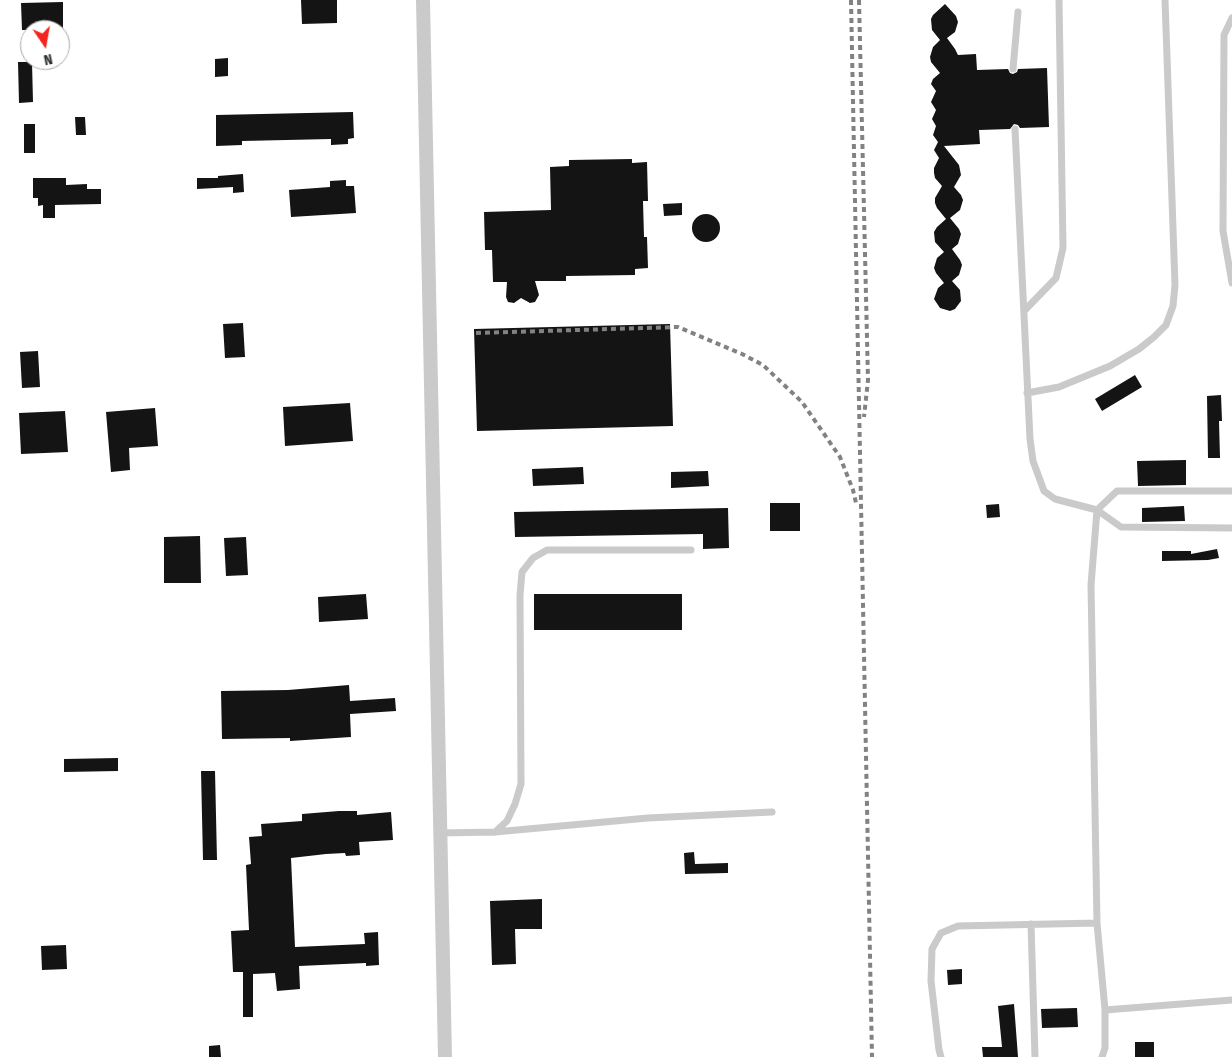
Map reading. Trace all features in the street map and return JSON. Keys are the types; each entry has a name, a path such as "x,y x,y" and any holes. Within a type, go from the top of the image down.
{"street":[{"path":"422,0 446,1057"}],"lane":[{"path":"1024,311 1056,278 1063,248 1059,0"},
{"path":"1027,393 1059,387 1110,366 1139,349 1166,324 1173,306 1174,276 1165,0"},
{"path":"1013,69 1018,12"},
{"path":"1232,18 1224,34 1224,231 1232,283"},
{"path":"1014,129 1027,393 1033,461 1044,491 1055,499 1097,510 1121,527 1232,528"},
{"path":"1102,1057 1105,1048 1105,1010 1097,923 1091,585 1097,510 1116,491 1232,491"},
{"path":"495,832 507,821 521,784 520,595 522,572 533,558 547,550 690,550"},
{"path":"440,833 495,832 640,819 772,812"},
{"path":"941,1057 931,980 932,949 941,933 958,926 1097,923"},
{"path":"1031,924 1035,1057"},
{"path":"1105,1010 1232,1000"}],"building":[{"path":"301,0 337,0 337,23 302,24"},
{"path":"63,2 63,20 22,20 21,3"},
{"path":"945,4 956,16 958,22 955,32 947,38 958,55 976,54 977,70 1008,69 1013,74 1018,69 1047,68 1049,127 1020,128 1014,124 1010,129 979,130 980,144 944,146 959,165 961,175 954,187 963,200 960,210 950,218 961,234 958,244 952,249 962,265 959,275 952,281 960,290 961,301 955,309 950,311 940,308 934,299 938,288 944,283 934,268 937,258 944,252 935,242 934,232 946,219 935,203 935,198 942,186 935,178 934,173 934,168 939,158 934,150 938,142 933,135 936,126 932,119 936,110 931,102 936,91 931,84 933,79 940,73 931,62 930,57 933,47 940,40 932,30 931,19"},
{"path":"228,58 228,76 215,77 215,59"},
{"path":"18,62 20,62 20,70 32,70 33,102 19,103"},
{"path":"353,112 354,138 348,139 348,144 331,145 331,139 242,141 242,145 216,146 216,115"},
{"path":"75,117 85,117 86,135 76,135"},
{"path":"24,124 35,124 35,153 24,153"},
{"path":"632,159 632,163 647,162 648,201 643,201 644,237 647,237 648,268 635,269 635,275 566,276 566,281 535,281 539,295 535,302 530,303 521,298 514,303 508,302 506,297 507,282 493,282 492,250 485,250 484,212 551,210 550,167 569,166 569,160"},
{"path":"243,174 244,192 233,193 233,187 197,189 197,178 218,178 218,176"},
{"path":"33,178 66,178 66,185 87,184 87,189 101,189 101,204 55,205 55,218 43,218 43,205 38,206 38,198 33,198"},
{"path":"346,180 346,186 354,186 356,213 291,217 289,190 330,187 330,181"},
{"path":"682,203 682,215 664,216 663,204"},
{"path":"706,214 716,218 720,228 716,238 706,242 696,238 692,228 696,218"},
{"path":"243,323 245,357 225,358 223,324"},
{"path":"670,324 673,426 477,431 474,329"},
{"path":"38,351 40,387 22,388 20,352"},
{"path":"1135,375 1142,387 1102,411 1095,399"},
{"path":"1221,395 1222,421 1219,421 1220,458 1208,458 1207,396"},
{"path":"350,403 353,441 285,446 283,407"},
{"path":"155,408 158,446 129,448 130,470 111,472 106,412"},
{"path":"65,411 68,452 21,454 19,413"},
{"path":"1186,460 1186,485 1138,486 1137,461"},
{"path":"583,467 584,484 533,486 532,469"},
{"path":"708,471 709,486 671,488 671,472"},
{"path":"770,503 800,503 800,531 770,531"},
{"path":"999,504 1000,517 987,518 986,505"},
{"path":"1184,506 1185,521 1142,522 1142,508"},
{"path":"728,508 729,548 703,549 703,534 515,537 514,512"},
{"path":"200,536 201,583 164,583 164,537"},
{"path":"246,537 248,575 226,576 224,538"},
{"path":"1217,549 1219,558 1162,561 1162,551 1191,551 1191,554"},
{"path":"366,594 368,619 319,622 318,597"},
{"path":"534,594 682,594 682,630 534,630"},
{"path":"349,685 350,701 395,698 396,711 350,714 351,737 290,741 290,738 222,739 221,691 288,690"},
{"path":"118,758 118,771 64,772 64,759"},
{"path":"201,771 215,771 217,860 203,860"},
{"path":"357,811 357,815 391,812 393,840 359,842 360,855 346,856 345,853 291,858 295,947 365,944 364,933 378,932 379,965 366,966 366,963 299,966 300,989 277,991 275,973 253,974 253,1017 243,1017 243,972 233,972 231,931 249,930 246,865 251,864 249,837 262,836 261,824 302,821 302,814"},
{"path":"694,852 695,864 728,863 728,873 685,874 684,853"},
{"path":"542,899 542,929 515,929 516,964 492,965 490,901"},
{"path":"66,945 67,969 42,970 41,946"},
{"path":"962,969 962,984 948,985 947,970"},
{"path":"1014,1004 1018,1057 983,1057 982,1047 1002,1047 998,1006"},
{"path":"1077,1008 1078,1027 1042,1028 1041,1009"},
{"path":"1135,1042 1154,1042 1154,1057 1135,1057"},
{"path":"220,1045 221,1057 209,1057 209,1046"}],"railway":[{"path":"851,0 872,1057"},
{"path":"859,0 868,380 864,417"},
{"path":"476,333 678,327 742,354 763,365 802,402 840,457 856,503"}]}
